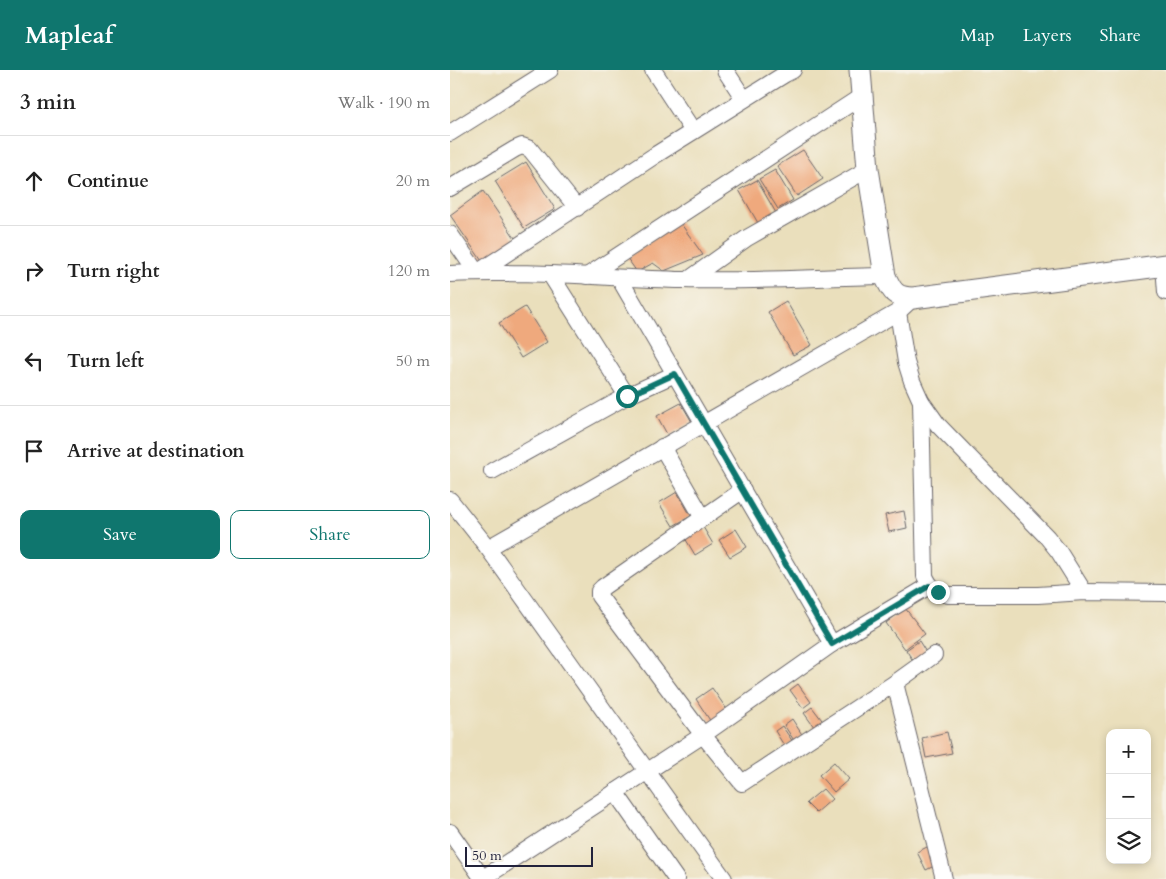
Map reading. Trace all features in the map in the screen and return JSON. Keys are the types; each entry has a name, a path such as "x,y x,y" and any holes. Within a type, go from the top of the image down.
{"street":[{"path":"450,133 550,70"},
{"path":"653,70 693,131"},
{"path":"725,70 744,99"},
{"path":"860,70 868,169 885,276 891,289 902,298 906,305 906,362 912,381 921,401 938,425 1047,537 1084,592"},
{"path":"477,273 787,71"},
{"path":"587,276 862,96"},
{"path":"450,188 522,146 530,148 538,157 577,208"},
{"path":"688,280 748,238 868,169"},
{"path":"450,234 477,273"},
{"path":"488,548 906,305 1165,266 1166,292"},
{"path":"450,274 550,274 688,280 885,276"},
{"path":"550,274 627,396"},
{"path":"619,278 832,644"},
{"path":"492,471 627,396 675,374"},
{"path":"921,401 925,576 929,586 938,592 948,595 1038,595 1084,592 1166,593"},
{"path":"662,447 702,518"},
{"path":"742,490 599,591 602,601 703,735 742,783 895,683 934,655"},
{"path":"450,500 488,548 724,879"},
{"path":"450,832 482,879 703,735 832,644 929,586"},
{"path":"895,683 944,879"},
{"path":"615,792 676,879"}],"building":[{"path":"803,150 823,179 797,196 777,166"},
{"path":"526,162 555,209 524,228 495,181"},
{"path":"775,170 793,200 778,209 759,179"},
{"path":"757,180 776,213 758,223 739,190"},
{"path":"483,191 517,241 484,264 450,215"},
{"path":"679,221 703,255 664,271 653,263 637,272 627,258"},
{"path":"786,301 812,345 793,355 768,312"},
{"path":"525,307 547,342 521,358 499,323"},
{"path":"681,403 692,422 668,436 657,416"},
{"path":"677,492 691,516 673,526 659,503"},
{"path":"904,511 907,528 889,532 885,515"},
{"path":"703,527 713,544 695,555 685,538"},
{"path":"736,529 747,547 730,557 719,540"},
{"path":"905,608 925,634 905,649 886,623"},
{"path":"919,641 929,657 916,665 906,650"},
{"path":"798,684 811,702 803,708 790,690"},
{"path":"712,688 728,711 711,722 696,699"},
{"path":"812,707 825,724 817,731 804,713"},
{"path":"792,719 803,736 795,742 784,725"},
{"path":"782,726 793,742 785,747 775,731"},
{"path":"947,732 952,753 926,758 922,738"},
{"path":"834,762 849,779 834,792 819,775"},
{"path":"823,789 832,799 816,813 806,803"},
{"path":"931,845 940,863 926,870 917,852"}],"route":[{"path":"627,396 675,374 832,644 929,586 938,592"}]}
